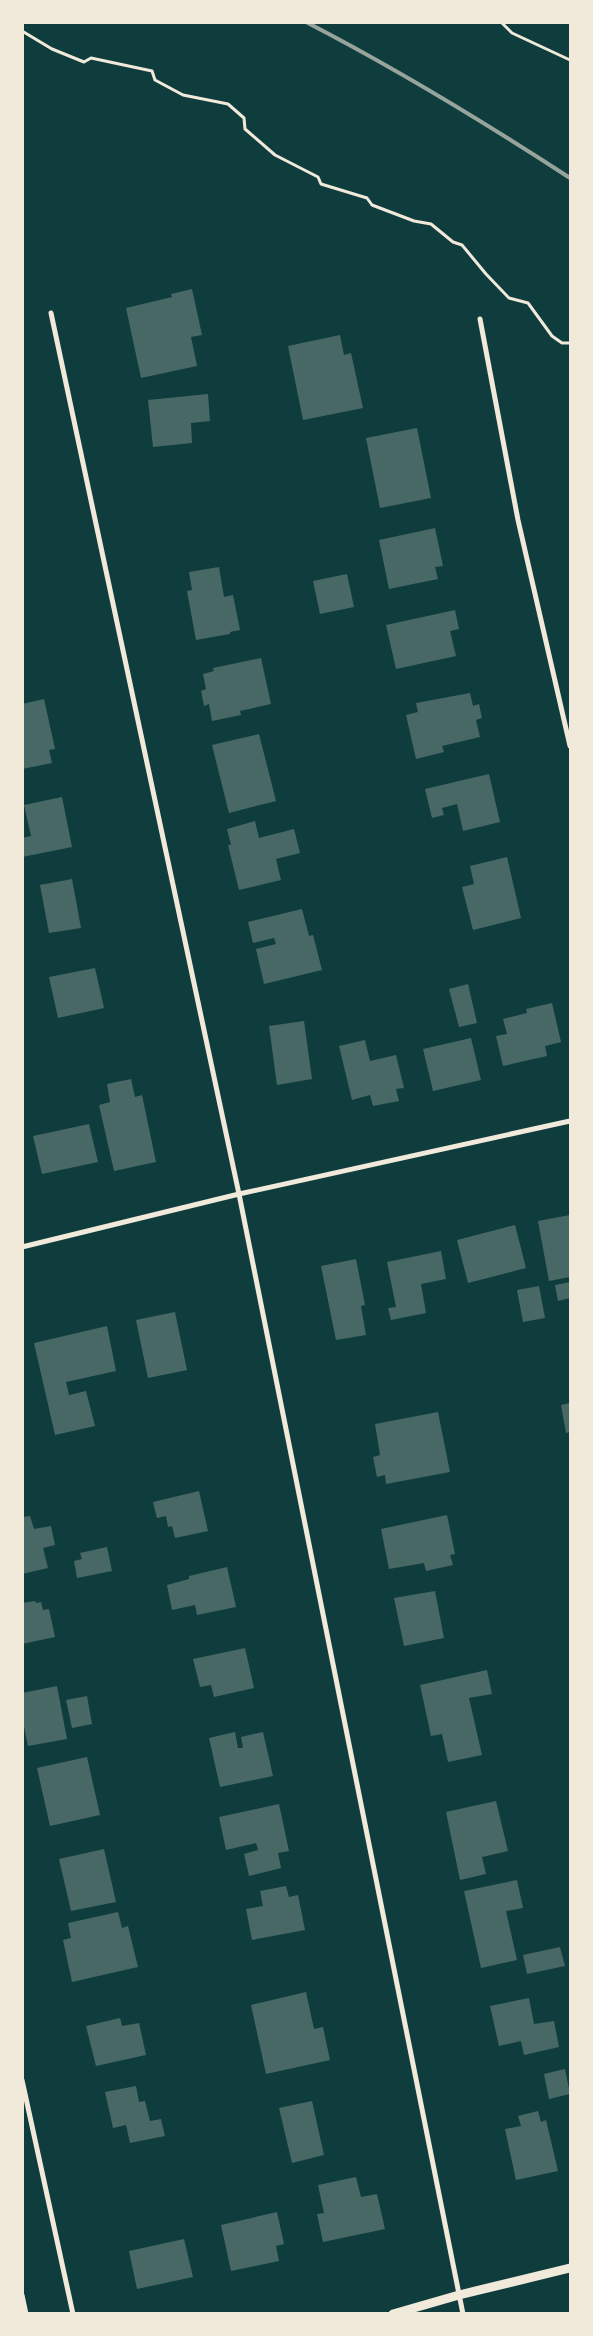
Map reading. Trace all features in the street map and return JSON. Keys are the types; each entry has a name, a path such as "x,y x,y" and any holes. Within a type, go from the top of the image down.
{"street":[{"path":"51,313 239,1194 463,2314"},
{"path":"480,319 518,520 570,746"},
{"path":"22,1247 239,1194 570,1121"},
{"path":"22,2080 73,2314"},
{"path":"393,2314 459,2295 570,2268"},
{"path":"22,2295 26,2314"}],"path":[{"path":"501,22 512,33 570,60"},
{"path":"22,31 52,49 84,62 91,58 152,71 155,80 183,95 228,104 244,118 245,129 275,156 318,177 321,184 367,198 372,205 414,222 431,224 453,242 462,245 509,298 528,303 552,336 562,343 570,343"}],"building":[{"path":"192,289 202,335 191,337 197,366 141,378 126,308 172,297 171,294"},
{"path":"340,335 344,355 351,353 363,408 303,420 288,346"},
{"path":"208,394 210,421 191,423 192,443 153,447 148,400"},
{"path":"417,428 431,498 380,508 366,438"},
{"path":"435,528 443,566 435,567 438,579 389,589 379,540"},
{"path":"219,567 224,597 233,595 240,630 230,632 230,634 196,640 187,591 192,590 189,572"},
{"path":"347,574 354,607 320,614 313,581"},
{"path":"455,610 459,629 450,631 456,656 396,669 386,625"},
{"path":"261,658 271,704 240,711 241,715 212,721 209,704 204,706 201,691 206,689 203,674 214,671 213,668"},
{"path":"470,693 473,706 479,704 482,718 476,720 480,737 442,746 444,752 416,759 406,715 418,712 416,703"},
{"path":"44,699 55,749 49,750 52,763 22,769 22,704"},
{"path":"259,734 276,801 229,813 212,745"},
{"path":"489,774 500,822 463,831 457,804 442,808 444,815 432,818 425,789"},
{"path":"62,797 72,847 22,857 22,838 31,836 24,805"},
{"path":"255,821 259,838 294,829 300,853 276,859 281,880 239,890 228,845 231,845 227,829"},
{"path":"507,857 521,918 473,930 462,887 474,884 470,866"},
{"path":"72,879 81,928 49,933 40,885"},
{"path":"302,909 309,936 313,935 322,970 264,984 256,949 276,944 274,938 253,943 248,922"},
{"path":"95,968 104,1008 58,1018 49,977"},
{"path":"468,984 477,1023 459,1027 449,989"},
{"path":"552,1003 561,1042 545,1046 547,1056 503,1066 496,1036 507,1034 503,1019 527,1013 526,1009"},
{"path":"304,1021 312,1079 277,1085 269,1026"},
{"path":"471,1038 481,1080 433,1091 423,1049"},
{"path":"365,1040 370,1061 396,1055 404,1088 396,1089 399,1101 373,1106 370,1095 352,1100 339,1046"},
{"path":"131,1079 135,1097 142,1095 156,1162 114,1171 99,1105 110,1102 107,1084"},
{"path":"89,1124 98,1162 42,1174 33,1136"},
{"path":"570,1215 570,1277 549,1281 538,1221"},
{"path":"515,1225 526,1268 468,1283 457,1240"},
{"path":"441,1251 446,1279 421,1284 426,1313 391,1320 388,1308 396,1307 387,1262"},
{"path":"356,1259 365,1305 361,1306 366,1335 336,1340 321,1266"},
{"path":"570,1282 570,1298 558,1301 555,1285"},
{"path":"539,1286 545,1318 523,1322 517,1290"},
{"path":"175,1312 187,1370 148,1378 136,1320"},
{"path":"107,1326 116,1371 66,1382 69,1395 86,1391 95,1426 55,1435 34,1343"},
{"path":"570,1403 570,1432 566,1433 561,1405"},
{"path":"438,1412 450,1472 386,1484 385,1475 377,1477 373,1457 380,1455 375,1424"},
{"path":"199,1491 208,1531 175,1538 172,1526 168,1527 166,1516 157,1518 153,1502"},
{"path":"447,1515 455,1554 450,1555 453,1565 426,1571 424,1563 389,1569 381,1529"},
{"path":"30,1516 34,1529 51,1526 55,1545 43,1548 48,1568 22,1574 22,1517"},
{"path":"107,1547 112,1571 77,1578 74,1561 82,1559 80,1553"},
{"path":"227,1567 236,1607 197,1615 195,1605 172,1610 167,1585 189,1579 189,1576"},
{"path":"435,1591 444,1638 404,1646 394,1598"},
{"path":"35,1601 36,1603 41,1602 43,1610 49,1609 55,1637 22,1644 22,1603"},
{"path":"245,1648 254,1688 214,1697 211,1685 200,1687 193,1659"},
{"path":"487,1670 492,1694 469,1698 482,1755 448,1762 442,1734 431,1736 420,1685"},
{"path":"57,1686 67,1739 28,1746 22,1717 22,1693"},
{"path":"87,1696 92,1724 72,1728 66,1700"},
{"path":"235,1732 238,1748 243,1748 241,1737 263,1732 273,1776 220,1787 209,1738"},
{"path":"87,1757 100,1815 50,1826 37,1768"},
{"path":"496,1801 508,1851 482,1857 486,1874 460,1880 446,1812"},
{"path":"279,1804 289,1851 278,1853 281,1868 249,1876 244,1854 258,1850 256,1843 226,1850 219,1817"},
{"path":"104,1849 116,1902 71,1911 59,1859"},
{"path":"517,1880 523,1908 506,1911 517,1960 481,1968 464,1891"},
{"path":"286,1886 289,1897 298,1895 305,1930 252,1940 246,1909 263,1906 260,1891"},
{"path":"118,1912 122,1928 128,1926 138,1967 72,1982 63,1940 71,1938 68,1923"},
{"path":"560,1947 565,1966 527,1974 523,1955"},
{"path":"306,1992 314,2029 323,2027 330,2060 266,2074 251,2005"},
{"path":"529,1998 534,2024 554,2021 559,2047 524,2055 521,2041 499,2046 490,2006"},
{"path":"120,2018 122,2026 139,2023 146,2055 96,2066 86,2026"},
{"path":"565,2069 570,2094 549,2099 544,2074"},
{"path":"136,2086 139,2102 145,2101 150,2121 161,2119 165,2136 130,2143 126,2125 113,2128 105,2092"},
{"path":"312,2101 324,2155 292,2163 279,2108"},
{"path":"538,2111 541,2122 546,2120 558,2171 516,2180 505,2129 521,2126 518,2116"},
{"path":"356,2177 361,2197 377,2194 385,2229 323,2242 317,2214 324,2213 318,2185"},
{"path":"277,2212 284,2244 276,2246 279,2261 231,2271 221,2225"},
{"path":"184,2239 193,2277 137,2289 129,2251"}],"railway":[{"path":"306,22 374,58 570,178"}]}
